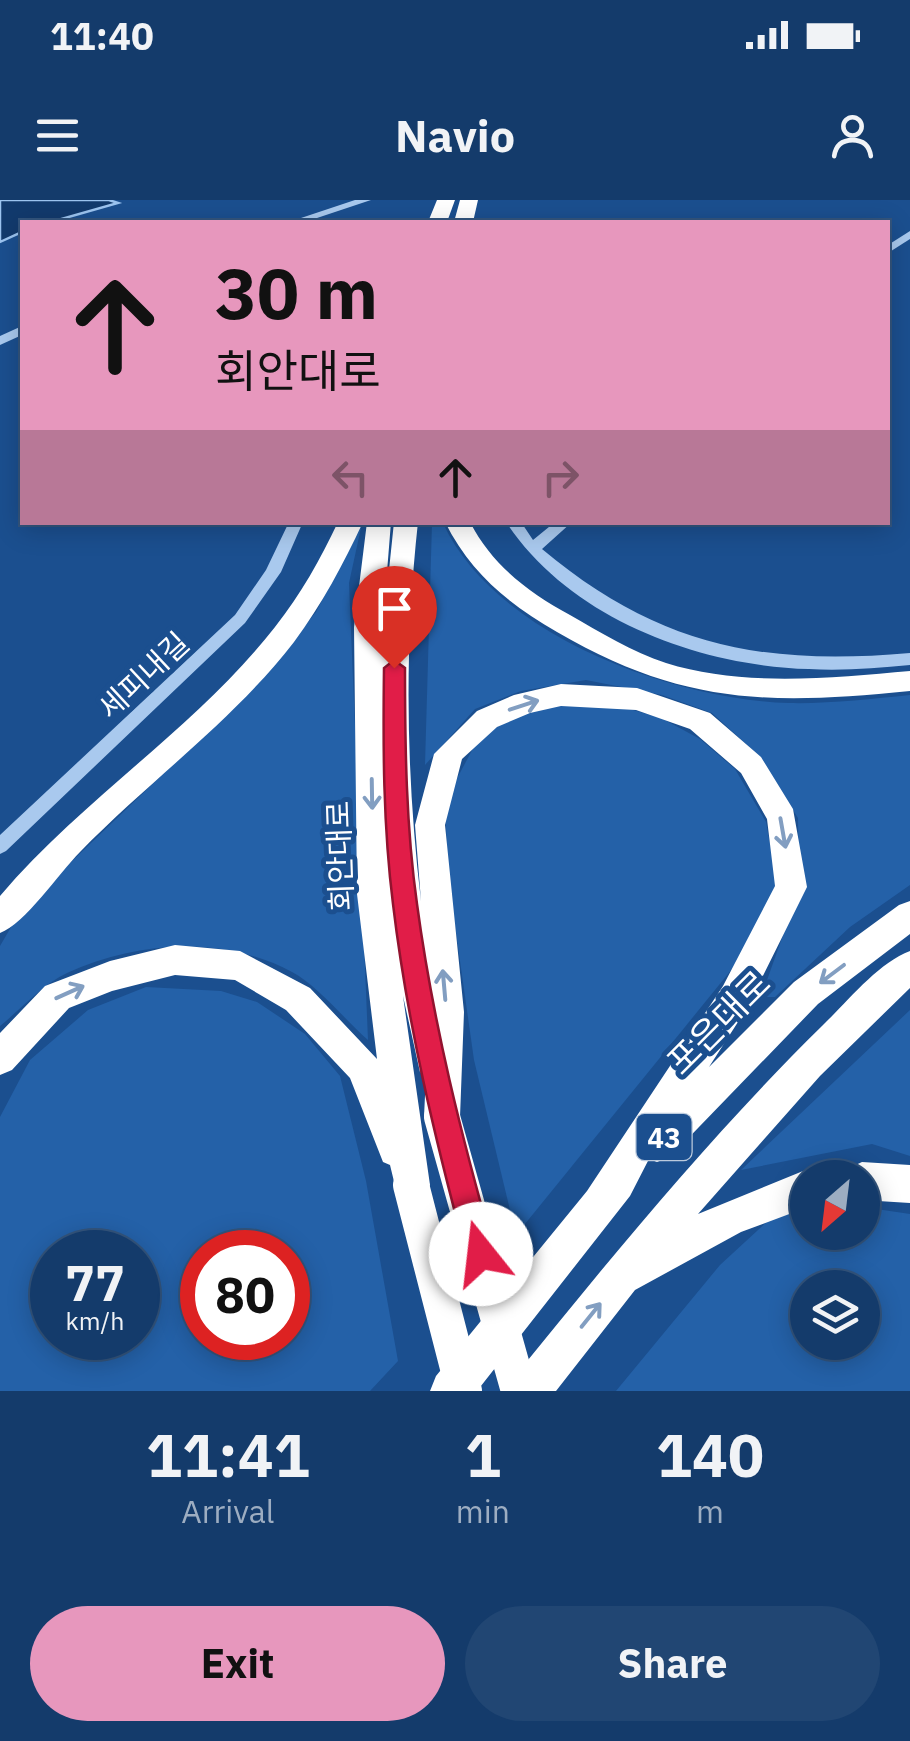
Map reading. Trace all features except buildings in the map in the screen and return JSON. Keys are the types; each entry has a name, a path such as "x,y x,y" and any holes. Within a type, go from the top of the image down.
{"highway":[{"path":"0,919 28,882 218,707 284,635 342,544 350,525"},
{"name":"회안대로","path":"379,525 367,626 372,894 412,1186"},
{"name":"회안대로","path":"406,525 394,601 394,767 405,904 442,1117"},
{"path":"458,525 466,544 488,570 530,605 595,641 676,676 750,686 832,690 910,680"},
{"path":"519,1391 442,1117 447,1012 430,825 449,754 487,719 524,703 560,695 637,700 700,722 751,765 782,818 791,887 735,997 603,1197"},
{"name":"포은대로","path":"450,1391 603,1197 806,993 910,915"},
{"path":"0,1058 56,997 175,960 240,966 298,1000 362,1067 412,1186 464,1391"},
{"path":"530,1391 671,1216 844,1024 910,966"},
{"path":"880,1182 910,1184"},
{"path":"619,1280 730,1217 790,1195"}],"street":[{"path":"301,220 366,200"},
{"name":"세피내길","path":"0,846 240,618 272,572 295,525"},
{"path":"515,525 532,549 566,581 655,631 767,663 824,667 910,659"},
{"path":"532,549 561,525"}],"shaded area":[{"path":"0,200 118,203 58,220 20,220 20,233 0,242"},
{"path":"362,525 349,583 368,1040 292,972 238,952 209,948 151,949 94,962 49,984 0,1026 0,946 21,910 258,683 316,612"},
{"path":"432,525 444,525 468,563 502,598 544,628 591,654 641,674 742,699 788,703 910,695 910,885 850,927 775,997 761,997 799,890 798,818 757,754 712,713 662,695 586,680 521,691 475,709 425,765"},
{"path":"560,704 619,706 661,718 700,739 735,769 766,822 777,882 745,953 516,1235 474,1060 448,876 445,801 478,739 516,715"},
{"path":"146,987 221,991 257,1002 305,1034 340,1076 366,1181 398,1361 370,1391 0,1391 0,1117 30,1060 88,1010"},
{"path":"910,1010 910,1156 872,1144 741,1170"},
{"path":"880,1210 910,1214 910,1391 616,1391 720,1265 772,1217 790,1214 790,1250 880,1250"}],"route":[{"path":"394,668 394,767 405,904 442,1117 481,1254"}]}
